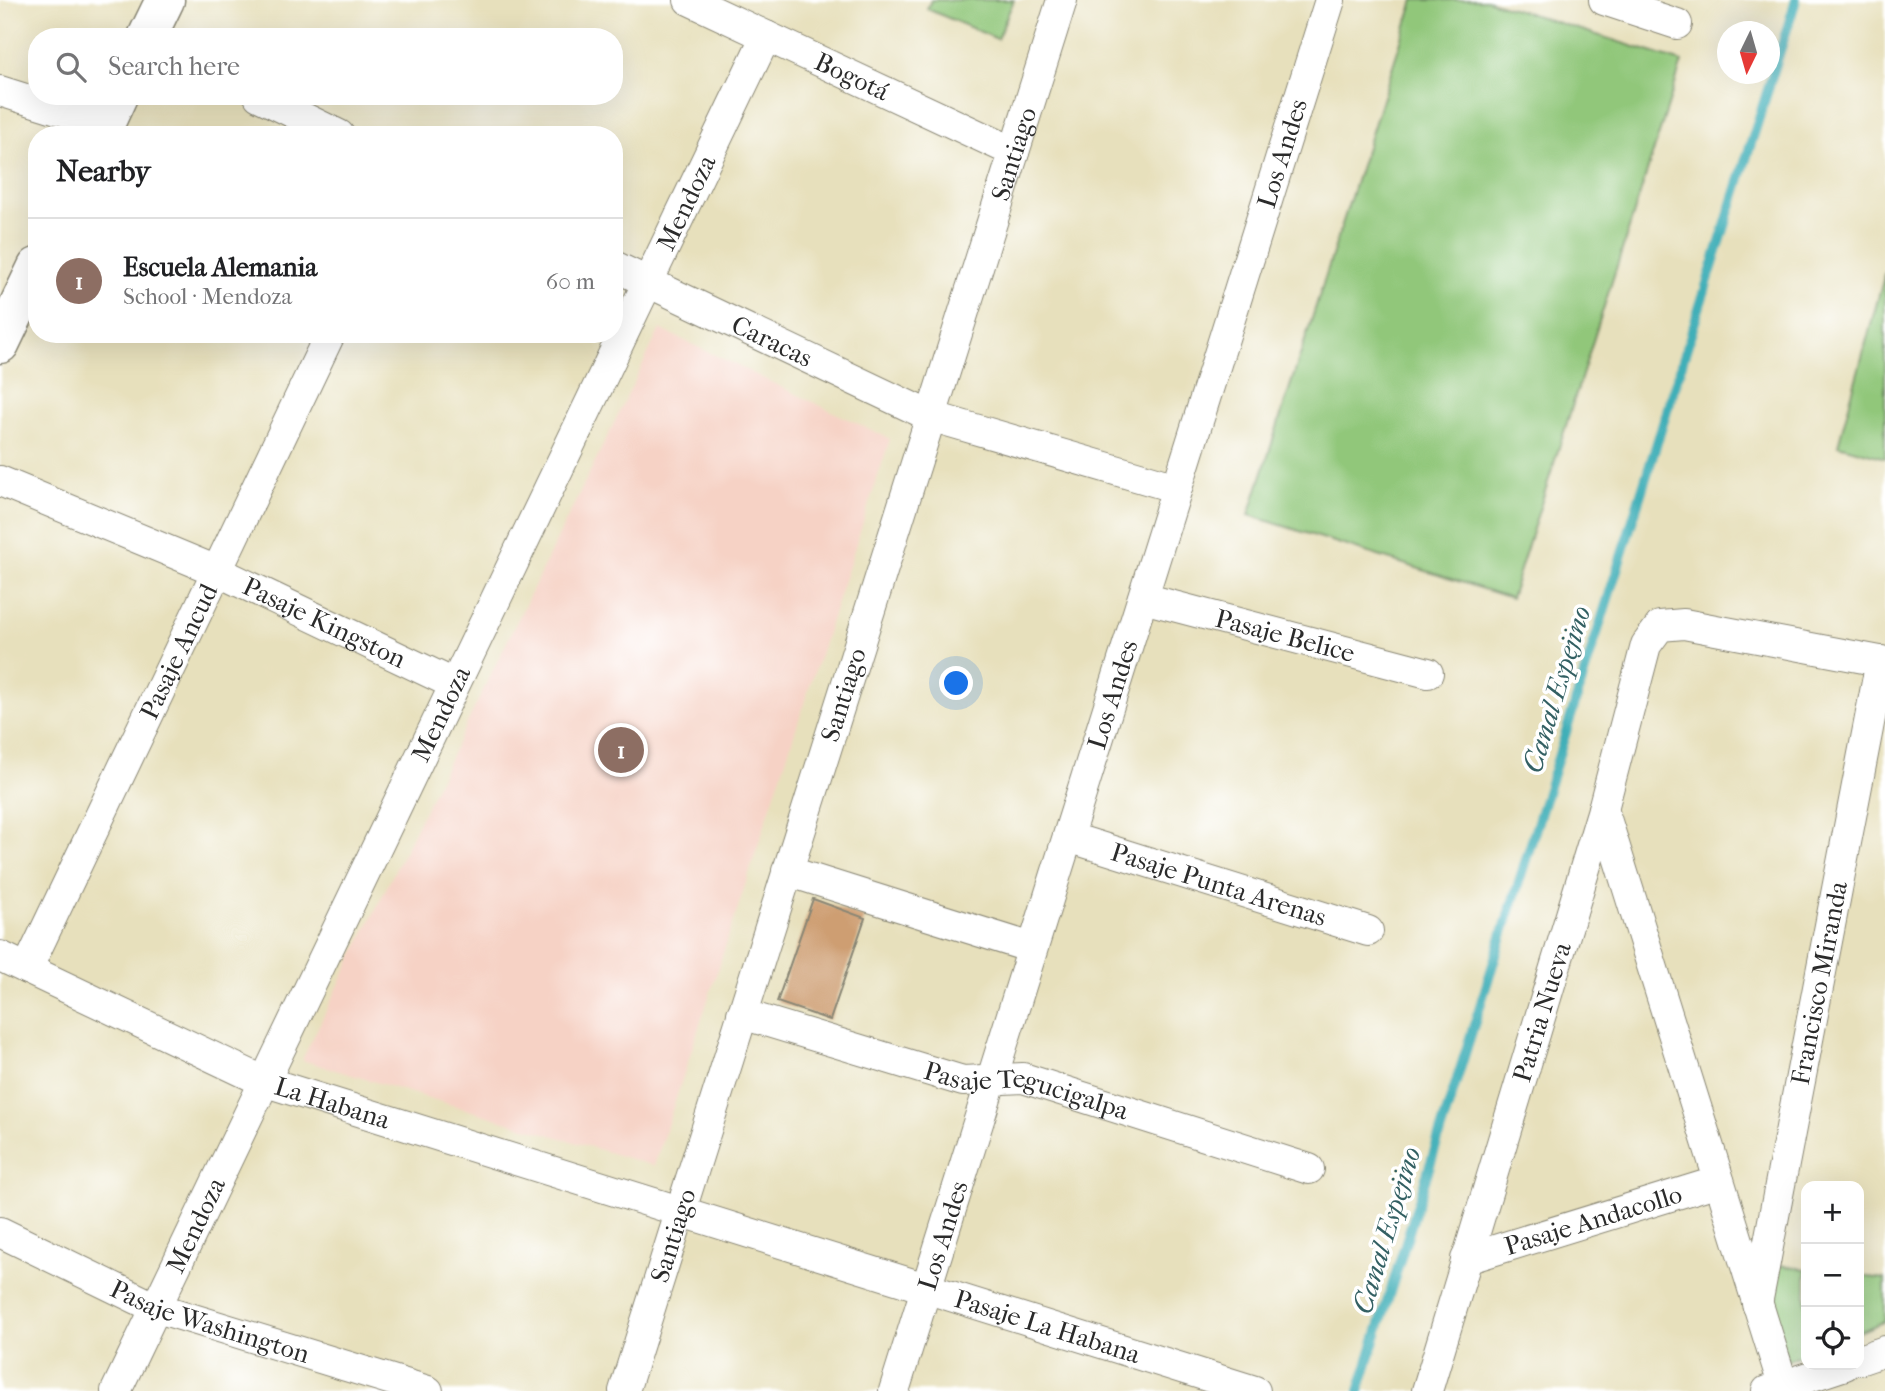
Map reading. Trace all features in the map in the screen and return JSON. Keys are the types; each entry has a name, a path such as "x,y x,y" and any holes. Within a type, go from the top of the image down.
{"main road":[{"path":"151,28 165,0"},
{"path":"0,344 28,286"}],"street":[{"name":"Bogotá","path":"689,0 1014,152"},
{"name":"Santiago","path":"624,1391 1062,0"},
{"name":"Los Andes","path":"894,1391 1331,0"},
{"path":"1604,0 1677,24"},
{"name":"Mendoza","path":"623,332 766,36"},
{"path":"0,91 28,98"},
{"path":"56,105 108,118"},
{"path":"278,105 321,126"},
{"name":"Caracas","path":"623,270 930,416 1177,488"},
{"name":"Pasaje Ancud","path":"27,969 326,343"},
{"name":"Mendoza","path":"116,1391 618,343"},
{"name":"Pasaje Kingston","path":"0,481 218,570 454,684"},
{"name":"Pasaje Belice","path":"1143,598 1428,673"},
{"name":"Patria Nueva","path":"1427,1391 1603,810 1646,645 1653,633 1660,626 1684,624 1883,662"},
{"name":"Francisco Miranda","path":"1757,1304 1883,662"},
{"name":"Francisco Miranda","path":"1603,810 1757,1304 1778,1389"},
{"name":"Pasaje Punta Arenas","path":"1068,837 1368,931"},
{"path":"787,871 1032,948"},
{"name":"La Habana","path":"0,956 263,1081 679,1212"},
{"name":"Pasaje Tegucigalpa","path":"742,1014 962,1081 1023,1078 1309,1169"},
{"name":"Pasaje Andacollo","path":"1466,1259 1719,1181"},
{"name":"Pasaje La Habana","path":"679,1212 1255,1391"},
{"name":"Pasaje Washington","path":"0,1233 154,1307 428,1391"},
{"path":"1864,1358 1885,1351"},
{"path":"1778,1389 1831,1370"}],"shaded area":[{"path":"660,329 890,439 654,1166 302,1060"}],"green space":[{"path":"931,0 1014,0 997,39 927,9"},
{"path":"1414,0 1487,0 1682,62 1511,598 1249,515"},
{"path":"1885,273 1885,458 1838,445"},
{"path":"1779,1265 1801,1268 1801,1355 1787,1360 1770,1311"},
{"path":"1864,1277 1885,1279 1885,1321 1864,1330"}],"building":[{"path":"813,899 865,918 830,1020 777,1002"}],"waterway":[{"name":"Canal Espejino","path":"1359,1391 1796,0"}],"place":[{"name":"Escuela Alemania","path":"621,750"}]}
